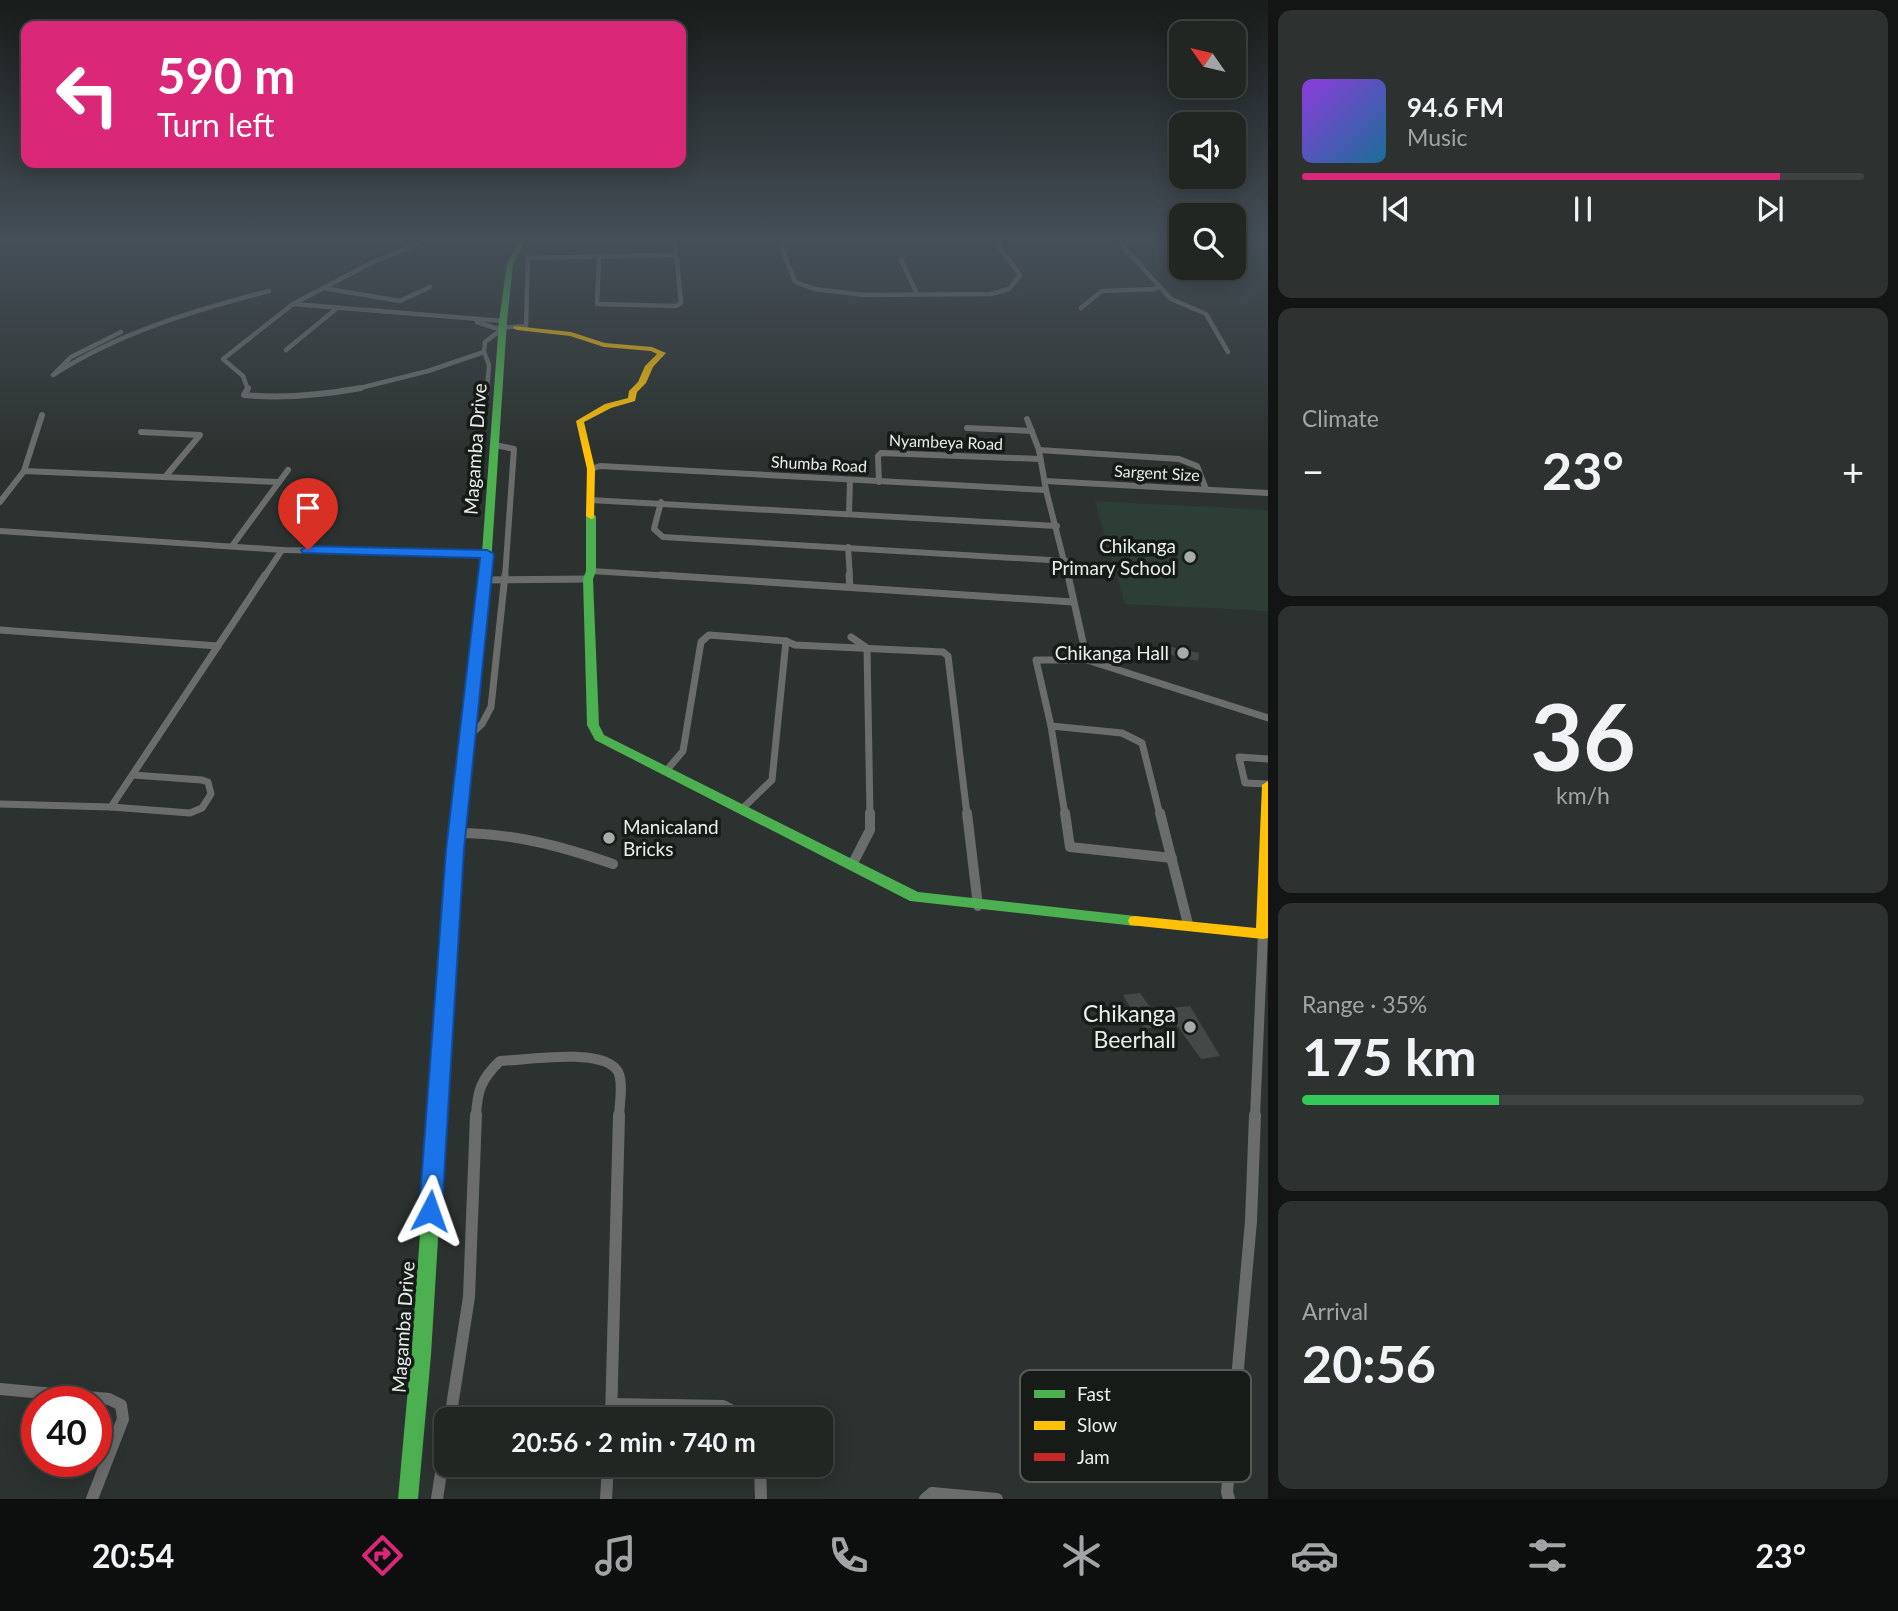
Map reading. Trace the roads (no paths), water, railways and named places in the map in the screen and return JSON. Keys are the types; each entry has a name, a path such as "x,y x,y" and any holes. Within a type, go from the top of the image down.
{"street":[{"path":"121,332 71,357 53,375 75,361 192,311"},
{"path":"284,311 223,359 241,371 248,382 248,390 244,395 276,398 329,393 373,385 484,352"},
{"path":"286,350 334,311"},
{"path":"356,311 503,325"},
{"name":"Magamba Drive","path":"408,1499 421,1356 457,833 485,580 505,311"},
{"path":"517,328 526,326 526,311"},
{"path":"1199,311 1206,314 1228,352"},
{"path":"477,321 550,334 567,333 604,345 661,352 661,357 649,366 642,383 633,391 632,399 608,406 581,419 580,427 586,441 591,469 589,575 593,725 599,737 915,897 978,906 1263,934"},
{"path":"482,409 488,370 485,342 503,325"},
{"path":"0,502 24,471 42,415"},
{"path":"1027,419 1039,450 1087,660"},
{"path":"967,428 1032,431"},
{"path":"141,432 200,435 165,477"},
{"path":"468,737 482,724 491,707 505,582 514,449 495,445"},
{"path":"1039,450 1179,459 1197,466 1206,489"},
{"name":"Nyambeya Road","path":"879,482 878,456 881,453 1040,459"},
{"name":"Shumba Road","path":"591,469 600,466 1046,490"},
{"path":"232,546 288,470"},
{"path":"24,471 279,482"},
{"path":"849,513 850,480"},
{"name":"Sargent Size","path":"1045,481 1268,493"},
{"path":"590,500 1057,526"},
{"path":"661,502 654,529 663,537 1066,561"},
{"path":"0,531 282,550 487,554"},
{"path":"848,547 850,587"},
{"path":"111,807 282,550"},
{"path":"485,580 505,582 589,575 850,587 1073,602"},
{"path":"0,630 218,646"},
{"path":"666,771 683,751 703,638 709,635 786,641 795,645 935,651 948,656 978,906"},
{"path":"851,637 867,649"},
{"path":"742,809 772,780 786,641"},
{"path":"852,865 870,830 867,649"},
{"path":"1172,858 1070,847 1051,726 1035,666 1036,660 1087,660 1268,718"},
{"path":"1051,726 1122,733 1142,743 1188,925"},
{"path":"1238,1370 1251,1221 1268,784 1245,783 1239,757 1268,759"},
{"path":"0,804 111,807 190,813 202,808 211,794 208,782 202,780 133,775"},
{"path":"457,833 497,832 547,840 613,864"},
{"path":"452,1407 469,1297 477,1101 484,1076 500,1061 592,1057 615,1068 620,1076 612,1407"},
{"path":"0,1389 109,1399 121,1405 123,1419 92,1499"},
{"path":"612,1404 725,1407"},
{"path":"437,1499 440,1477"},
{"path":"606,1499 607,1477"},
{"path":"760,1477 761,1499"},
{"path":"925,1499 932,1493 997,1499"}],"place":[{"name":"Chikanga Primary School","path":"1190,557"},
{"name":"Chikanga Hall","path":"1183,653"},
{"name":"Manicaland Bricks","path":"609,838"},
{"name":"Chikanga Beerhall","path":"1190,1027"}]}
